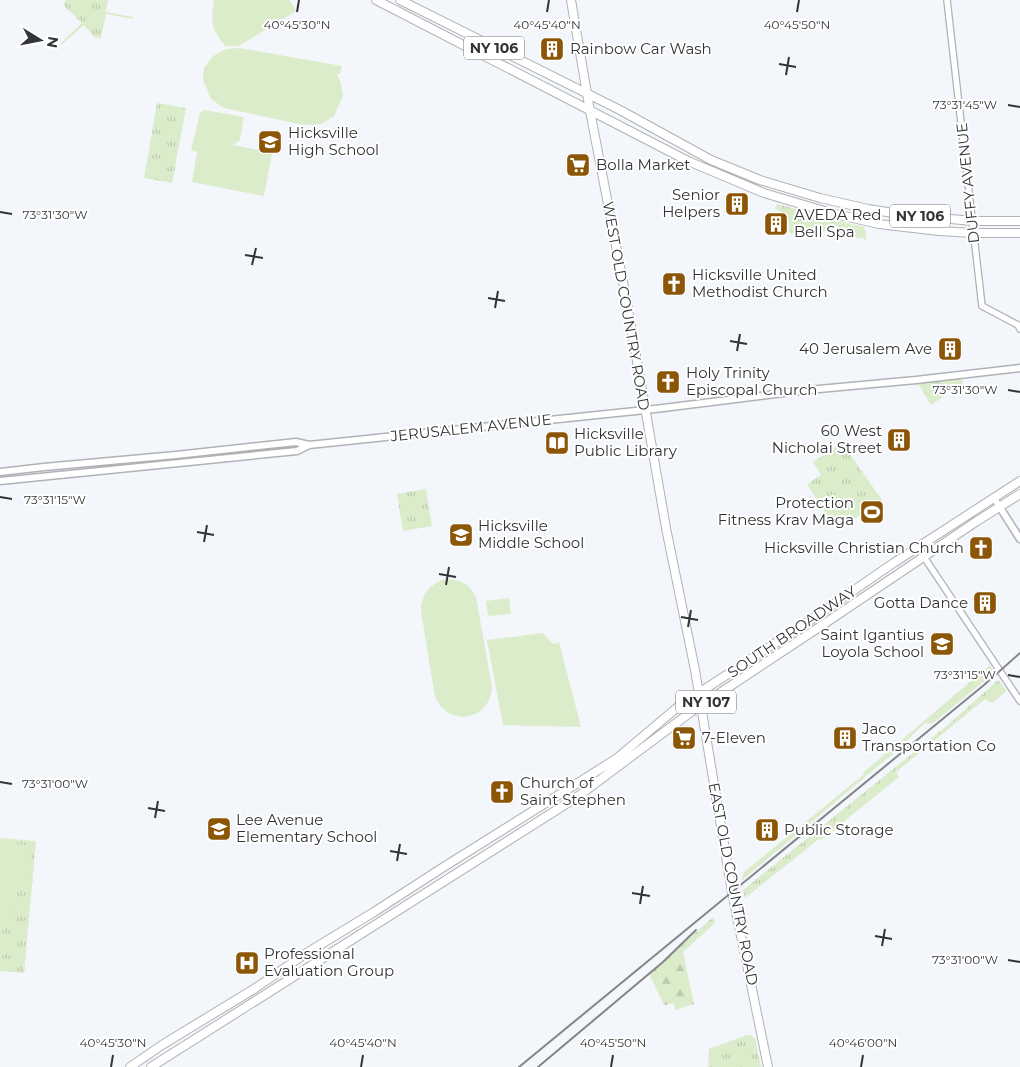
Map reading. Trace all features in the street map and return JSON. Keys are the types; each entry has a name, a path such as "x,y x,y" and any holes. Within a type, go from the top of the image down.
{"main road":[{"name":"NY 106","path":"376,0 696,165 764,193 869,222 939,231 1020,233"},
{"name":"NY 106","path":"400,0 628,115 699,154 767,183 820,198 906,215 973,221 1020,221"},
{"name":"WEST OLD COUNTRY ROAD","path":"571,0 666,528 700,700"},
{"path":"696,165 699,154"},
{"path":"764,193 767,183"},
{"name":"JERUSALEM AVENUE","path":"0,472 296,442 310,445 1020,368"},
{"name":"JERUSALEM AVENUE","path":"0,481 297,451 310,445"},
{"name":"SOUTH BROADWAY","path":"151,1067 577,797 691,712 700,700 918,548 1020,481"},
{"name":"SOUTH BROADWAY","path":"130,1067 162,1045 257,987 305,954 616,759 679,706 700,700 1020,494"},
{"path":"994,498 1020,539"},
{"name":"EAST OLD COUNTRY ROAD","path":"700,700 732,892 768,1067"}],"street":[{"name":"DUFFY AVENUE","path":"947,0 982,306 1018,325 1020,329"},
{"path":"918,548 1020,701"}],"green space":[{"path":"66,0 108,0 106,12 133,17 133,19 106,14 101,38 94,37 84,25 61,45 82,23 63,5"},
{"path":"214,0 290,0 296,11 239,46 225,46 214,29 212,15"},
{"path":"239,48 342,66 340,74 337,74 343,96 334,116 321,124 304,125 224,108 211,99 203,80 204,68 213,56 226,49"},
{"path":"157,103 186,108 172,183 144,178"},
{"path":"204,110 244,117 240,140 233,145 272,153 264,196 192,182 197,152 191,150 200,113"},
{"path":"777,204 854,226 865,227 866,240 861,237 860,239 834,232 816,231 790,234 788,215 775,209"},
{"path":"960,375 963,383 954,389 952,386 944,391 946,395 931,405 916,380"},
{"path":"842,443 882,500 847,524 840,515 831,521 807,484 821,475 813,462"},
{"path":"426,489 432,526 403,531 397,494"},
{"path":"446,579 464,583 474,592 492,687 490,698 484,707 477,713 468,716 450,713 441,707 435,697 421,611 421,605 428,590 435,583"},
{"path":"509,598 511,614 488,616 486,601"},
{"path":"543,633 553,644 559,642 581,727 503,725 487,640"},
{"path":"990,665 994,673 932,724 925,723 895,752 741,881 744,872 863,775 864,772"},
{"path":"998,680 1007,691 992,703 985,699 896,772 899,777 745,898 743,890 949,724"},
{"path":"0,838 36,841 24,973 0,971"},
{"path":"0,843 27,845 30,848 26,891 0,885"},
{"path":"0,889 18,895 14,915 0,933"},
{"path":"714,918 714,924 683,952 694,1004 675,1010 674,1003 664,1005 649,974"},
{"path":"747,1035 755,1038 761,1067 708,1067 709,1049"}],"railway":[{"path":"519,1067 984,685 1020,653"},
{"path":"538,1067 663,962 696,930"}],"place":[{"name":"Rainbow Car Wash","path":"552,49"},
{"name":"Hicksville High School","path":"270,142"},
{"name":"Bolla Market","path":"578,165"},
{"name":"Senior Helpers","path":"737,204"},
{"name":"AVEDA Red Bell Spa","path":"776,224"},
{"name":"Hicksville United Methodist Church","path":"674,284"},
{"name":"40 Jerusalem Ave","path":"950,349"},
{"name":"Holy Trinity Episcopal Church","path":"668,382"},
{"name":"60 West Nicholai Street","path":"899,440"},
{"name":"Hicksville Public Library","path":"557,443"},
{"name":"Protection Fitness Krav Maga","path":"872,512"},
{"name":"Hicksville Middle School","path":"461,535"},
{"name":"Hicksville Christian Church","path":"981,548"},
{"name":"Gotta Dance","path":"985,603"},
{"name":"Saint Igantius Loyola School","path":"942,644"},
{"name":"7-Eleven","path":"684,738"},
{"name":"Jaco Transportation Co","path":"845,738"},
{"name":"Church of Saint Stephen","path":"502,792"},
{"name":"Lee Avenue Elementary School","path":"219,829"},
{"name":"Public Storage","path":"767,830"},
{"name":"Professional Evaluation Group","path":"247,963"}]}
